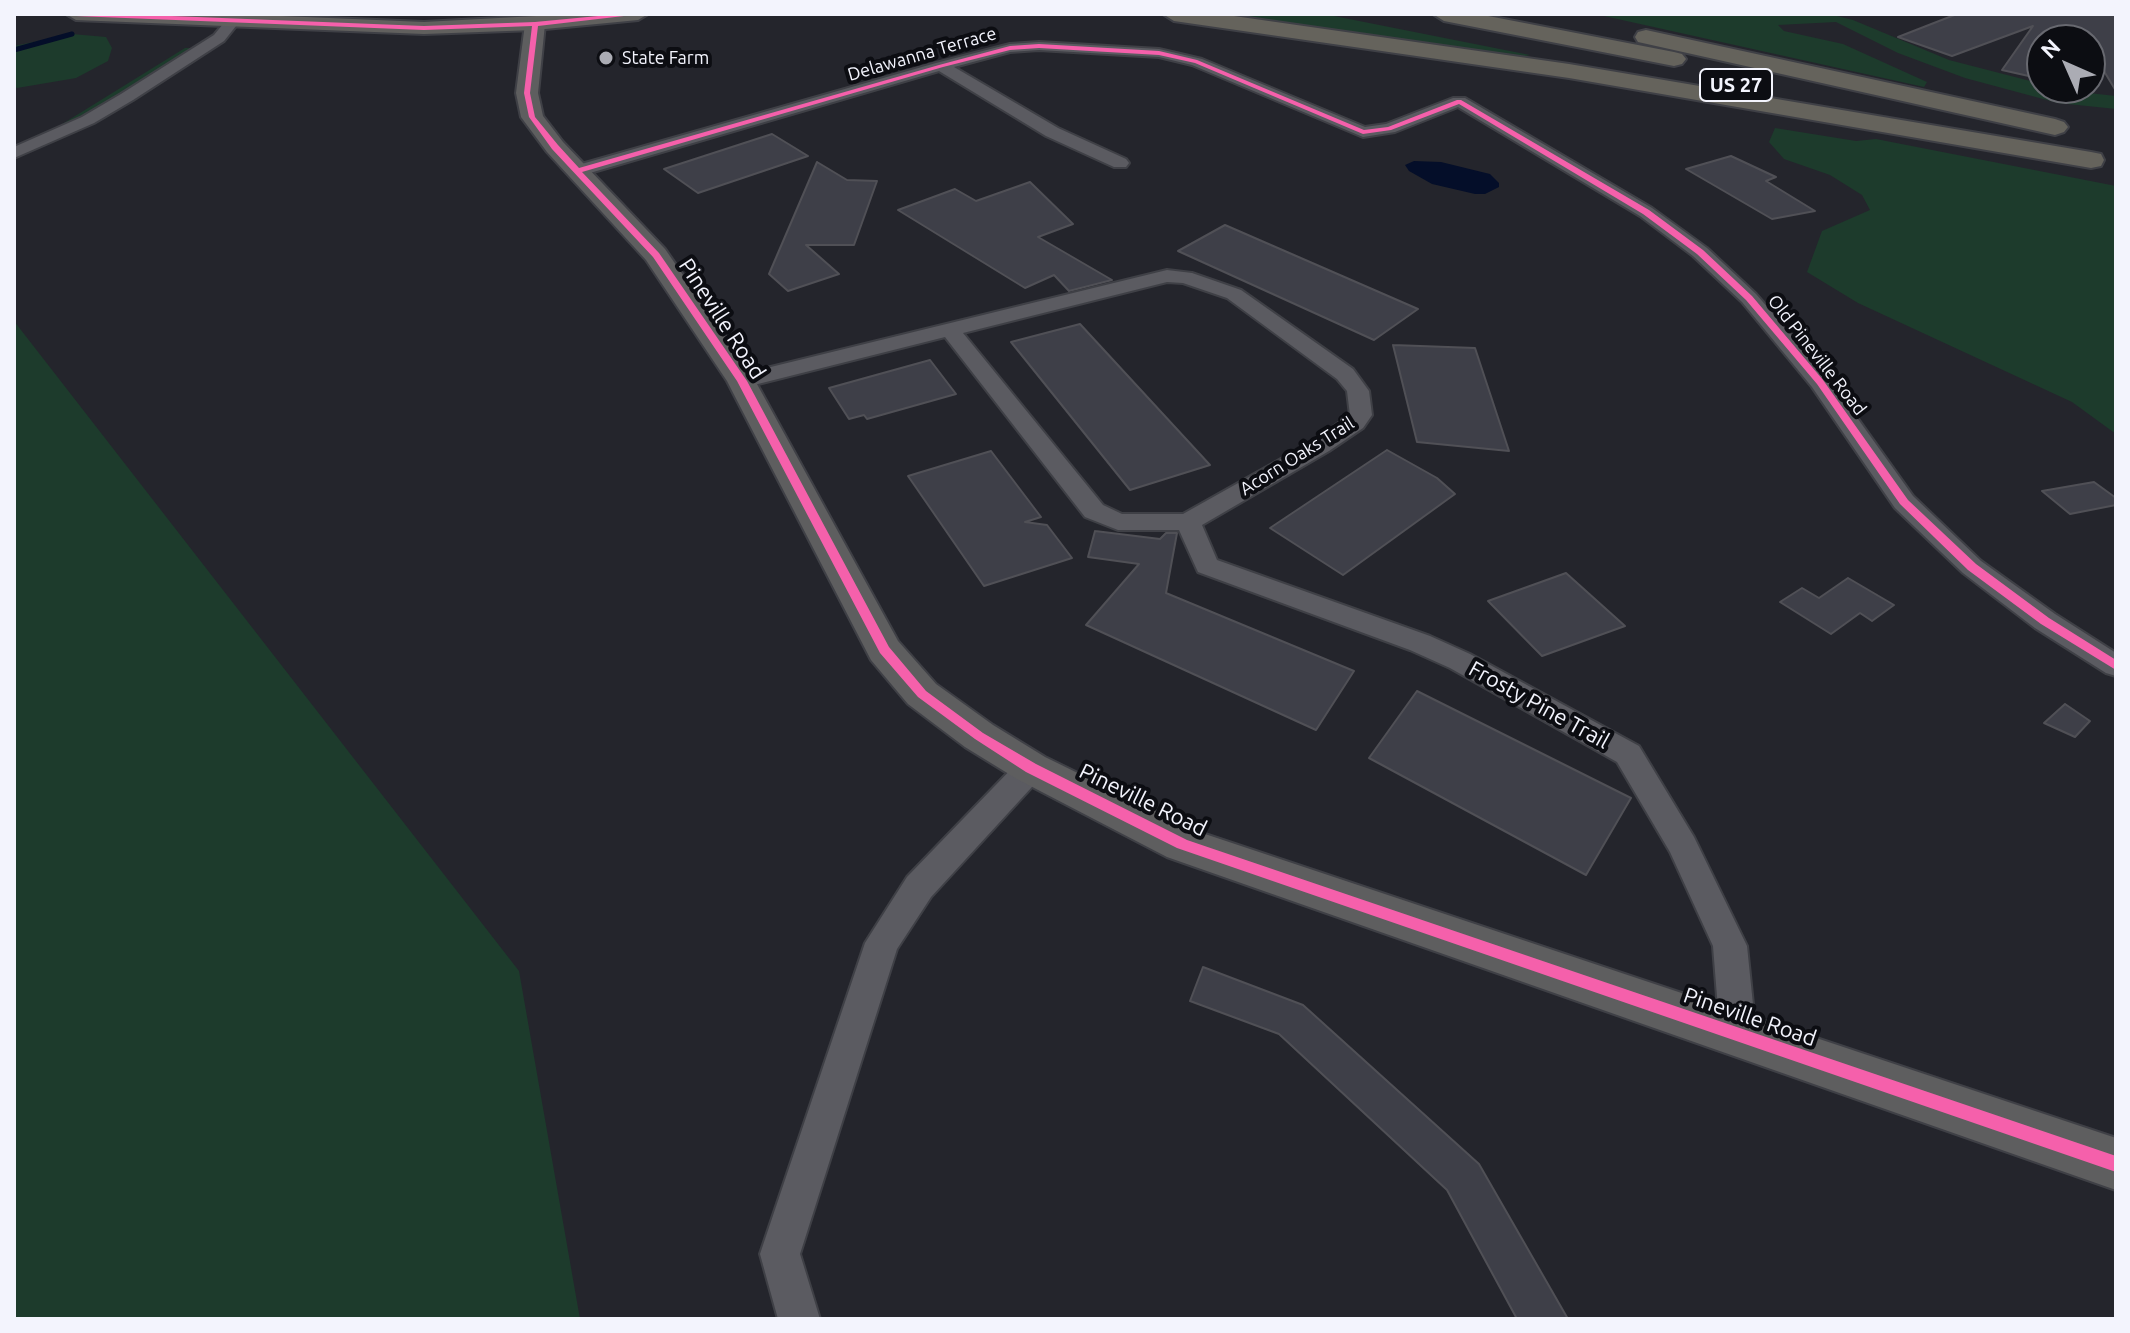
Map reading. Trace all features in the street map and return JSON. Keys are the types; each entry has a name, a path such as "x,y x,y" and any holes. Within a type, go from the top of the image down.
{"highway":[{"path":"1175,14 1600,76 2104,162"},
{"path":"1542,14 2074,131"},
{"name":"US 27","path":"1435,18 2104,162"},
{"name":"US 27","path":"1435,18 2116,145"}],"main road":[{"path":"76,14 424,28 535,24 638,14"},
{"name":"Pineville Road","path":"535,24 527,93 532,117 577,171 656,255 742,381 884,650 922,694 979,736 1031,768 1182,844 2116,1164"}],"street":[{"path":"14,144 178,44 233,21"},
{"path":"14,153 88,120 127,97 219,38 233,21"},
{"name":"Delawanna Terrace","path":"577,171 1010,48 1039,46 1159,53 1197,62 1363,132 1389,129 1459,101"},
{"path":"941,66 1052,132 1120,163"},
{"name":"Old Pineville Road","path":"1459,101 1646,212 1700,252 1749,298 1820,382 1904,502 1972,567 2045,621 2116,666"},
{"name":"Acorn Oaks Trail","path":"742,381 1167,276 1185,277 1234,294 1345,374 1358,391 1361,415 1355,423 1288,465 1188,522 1118,522 1094,511 950,330"},
{"name":"Frosty Pine Trail","path":"1188,522 1207,566 1420,643 1460,661 1628,754 1683,846 1730,946 1738,1034"},
{"path":"799,1319 780,1254 882,943 919,887 1031,768"}],"green space":[{"path":"1220,14 1324,14 1530,55 1521,57"},
{"path":"1595,14 1829,14 1853,20 1949,60 2026,80 2026,94 1965,78 1898,53 1836,22 1778,25 1784,31 1843,44 1927,82 1924,87"},
{"path":"72,34 106,37 112,48 108,61 76,78 14,86 14,46"},
{"path":"185,48 196,48 102,108 65,128 59,126"},
{"path":"2106,95 2116,96 2116,109 2068,104 2106,104"},
{"path":"1775,128 1856,141 1876,139 2116,186 2116,434 2072,402 1858,303 1807,272 1822,231 1870,210 1862,195 1830,175 1784,159 1769,142"},
{"path":"14,321 519,971 580,1319 14,1319"}],"water":[{"path":"1414,161 1441,162 1490,174 1499,187 1485,194 1475,194 1432,184 1409,171 1405,165"}],"building":[{"path":"1957,14 2116,14 2116,91 2106,74 2106,24 2026,24 2026,29 1952,56 1898,37"},
{"path":"2026,36 2026,75 2002,70"},
{"path":"772,134 808,156 698,193 664,169"},
{"path":"1731,156 1776,177 1766,181 1815,211 1772,219 1686,169"},
{"path":"817,162 847,180 877,181 854,245 806,245 839,274 788,291 769,274"},
{"path":"1030,182 1073,224 1038,237 1112,280 1069,291 1054,275 1025,288 898,210 955,189 976,201"},
{"path":"1225,225 1418,309 1374,340 1178,251"},
{"path":"1080,324 1210,465 1130,490 1011,342"},
{"path":"1393,345 1475,348 1509,451 1417,442"},
{"path":"930,360 956,394 867,419 864,415 849,419 829,388"},
{"path":"1387,450 1437,478 1455,494 1343,575 1270,528"},
{"path":"991,451 1041,517 1025,522 1047,525 1072,558 984,586 908,476"},
{"path":"2094,482 2116,498 2116,505 2070,514 2042,491"},
{"path":"1095,531 1160,539 1166,533 1177,533 1166,593 1354,671 1316,730 1086,625 1139,564 1088,557"},
{"path":"1566,573 1625,626 1542,656 1488,601"},
{"path":"1848,578 1894,605 1872,621 1860,613 1831,634 1780,602 1802,588 1819,598"},
{"path":"1417,691 1631,798 1586,875 1369,758"},
{"path":"2065,704 2090,721 2075,737 2044,723"},
{"path":"1203,967 1303,1005 1479,1164 1568,1319 1517,1319 1447,1190 1279,1034 1190,1001"}],"waterway":[{"path":"14,50 72,34"}],"cycle path":[{"path":"76,14 424,28 535,24 638,14"},
{"path":"535,24 527,93 532,117 555,147 656,255 742,381 884,650 922,694 979,736 1031,768 1182,844 2116,1164"},
{"path":"577,171 1010,48 1039,46 1159,53 1197,62 1363,132 1389,129 1459,101 1646,212 1700,252 1749,298 1820,382 1904,502 1972,567 2045,621 2116,666"}],"place":[{"name":"State Farm","path":"606,58"}]}
